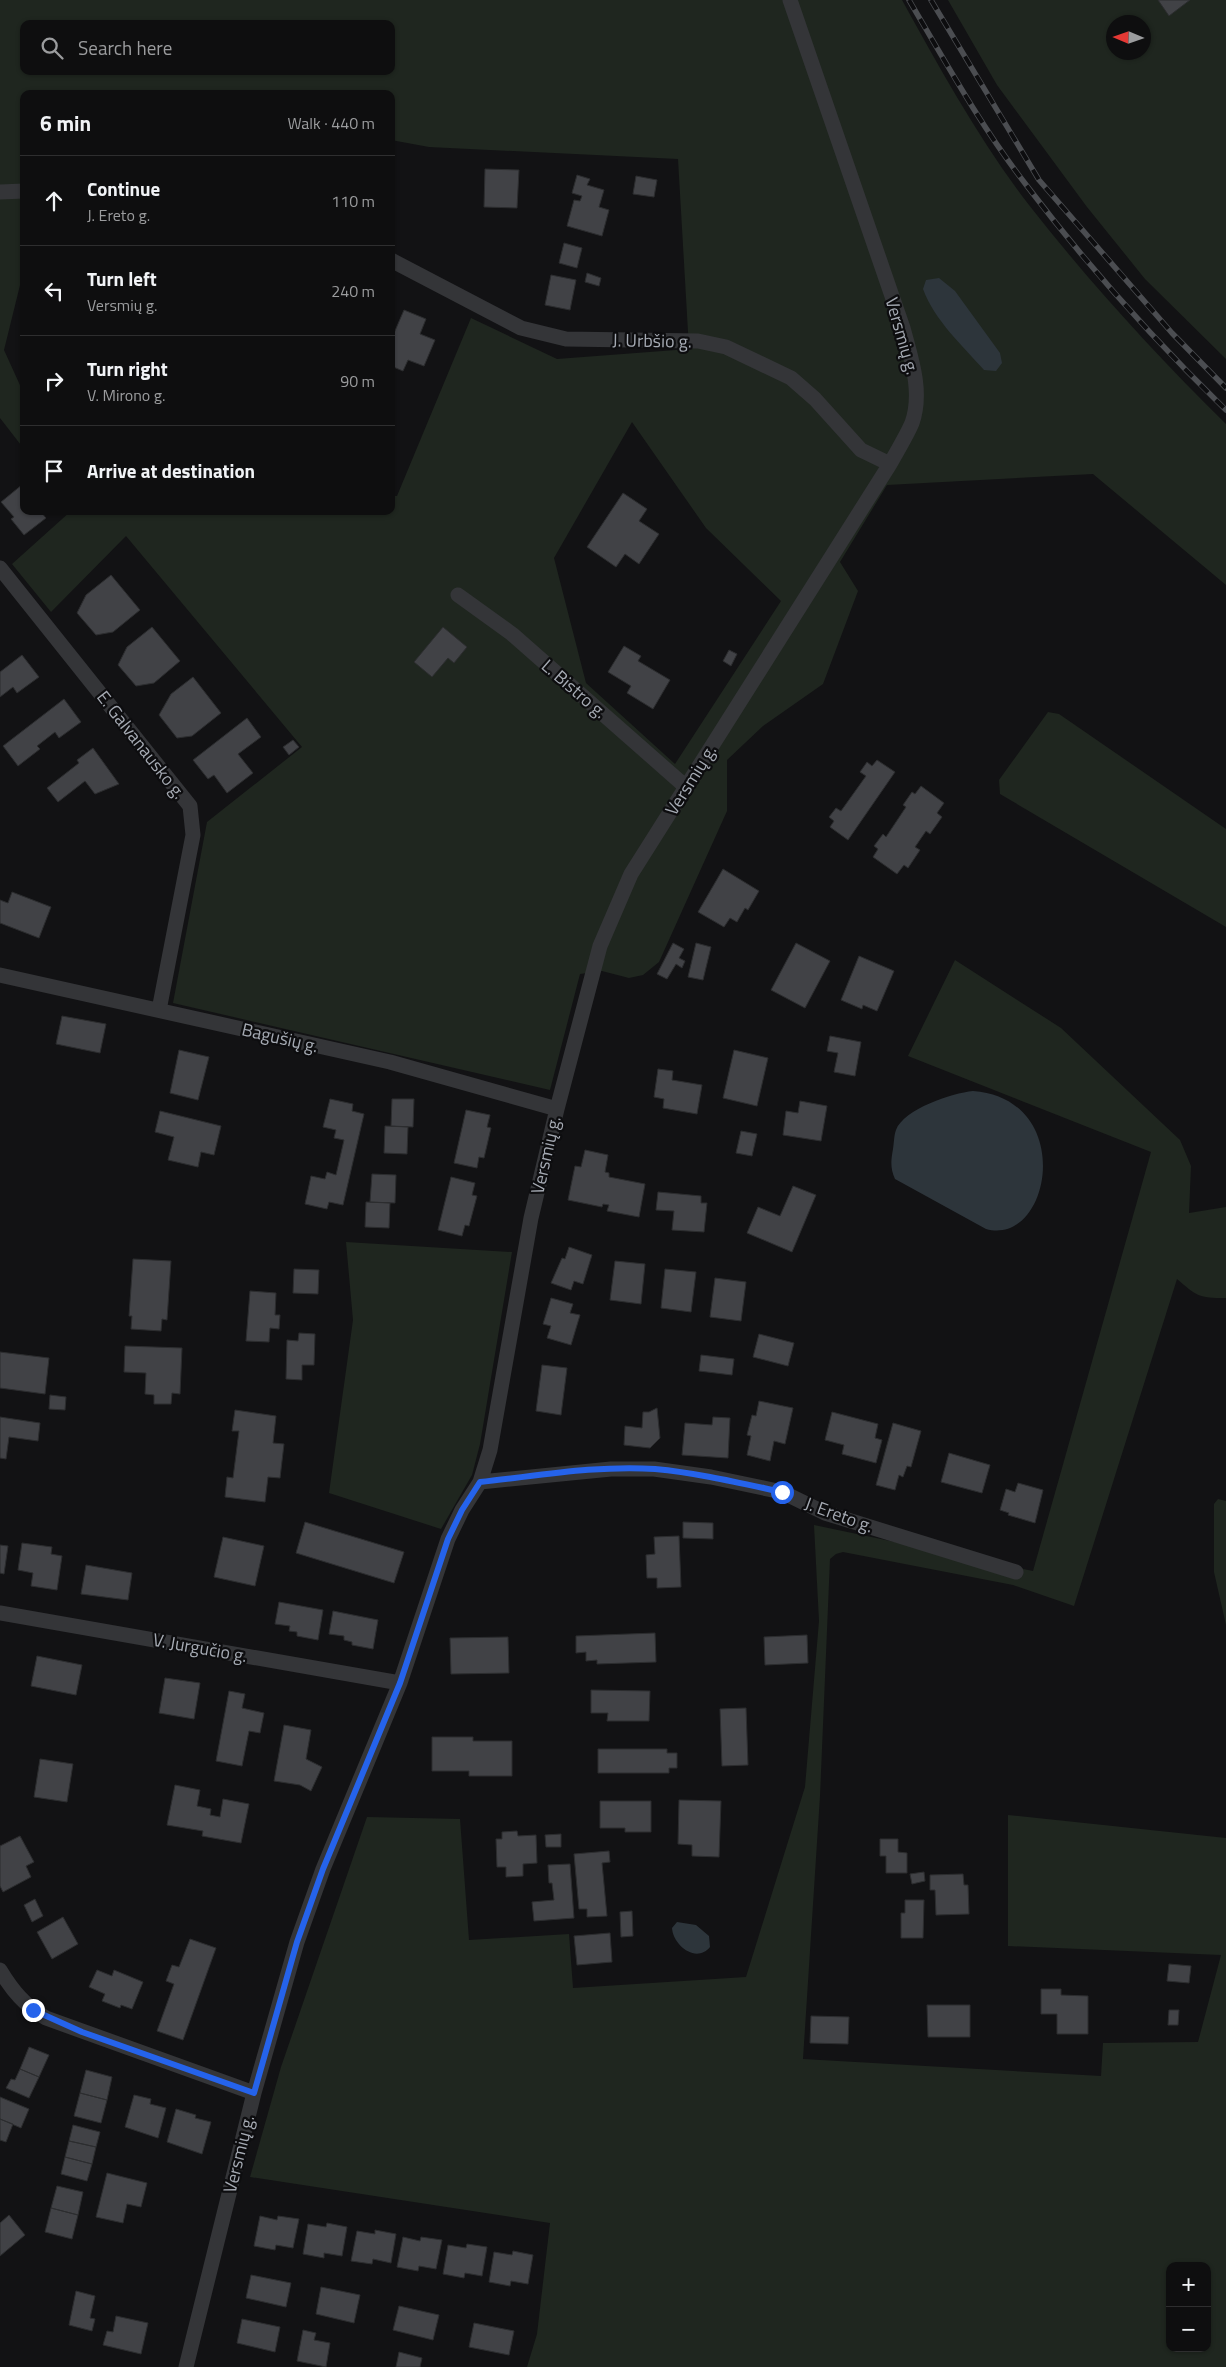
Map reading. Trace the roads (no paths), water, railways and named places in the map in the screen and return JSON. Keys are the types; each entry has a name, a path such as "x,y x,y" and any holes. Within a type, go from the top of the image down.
{"street":[{"name":"Versmių g.","path":"186,2367 254,2093 297,1942 320,1878 400,1683 448,1539 462,1510 480,1482 496,1421 531,1218 557,1109 600,946 631,874 890,464 912,423 916,403 915,372 903,328 790,0"},
{"path":"0,192 20,191"},
{"name":"J. Urbšio g.","path":"395,262 521,328 566,339 698,341 726,347 791,378 814,399 861,450 890,464"},
{"name":"E. Galvanausko g.","path":"0,568 190,806 193,835 159,1010"},
{"name":"L. Bistro g.","path":"458,596 512,634 686,787"},
{"name":"Bagušių g.","path":"0,975 390,1062 557,1109"},
{"name":"J. Ereto g.","path":"480,1482 611,1468 654,1469 711,1477 782,1492 824,1513 1016,1572"},
{"name":"V. Jurgučio g.","path":"0,1613 400,1683"},
{"path":"0,1970 21,2000 46,2018 254,2093"}],"railway":[{"path":"909,0 980,118 1027,186 1073,245 1122,302 1226,410"},
{"path":"931,0 1039,180 1172,333 1226,388"}]}
